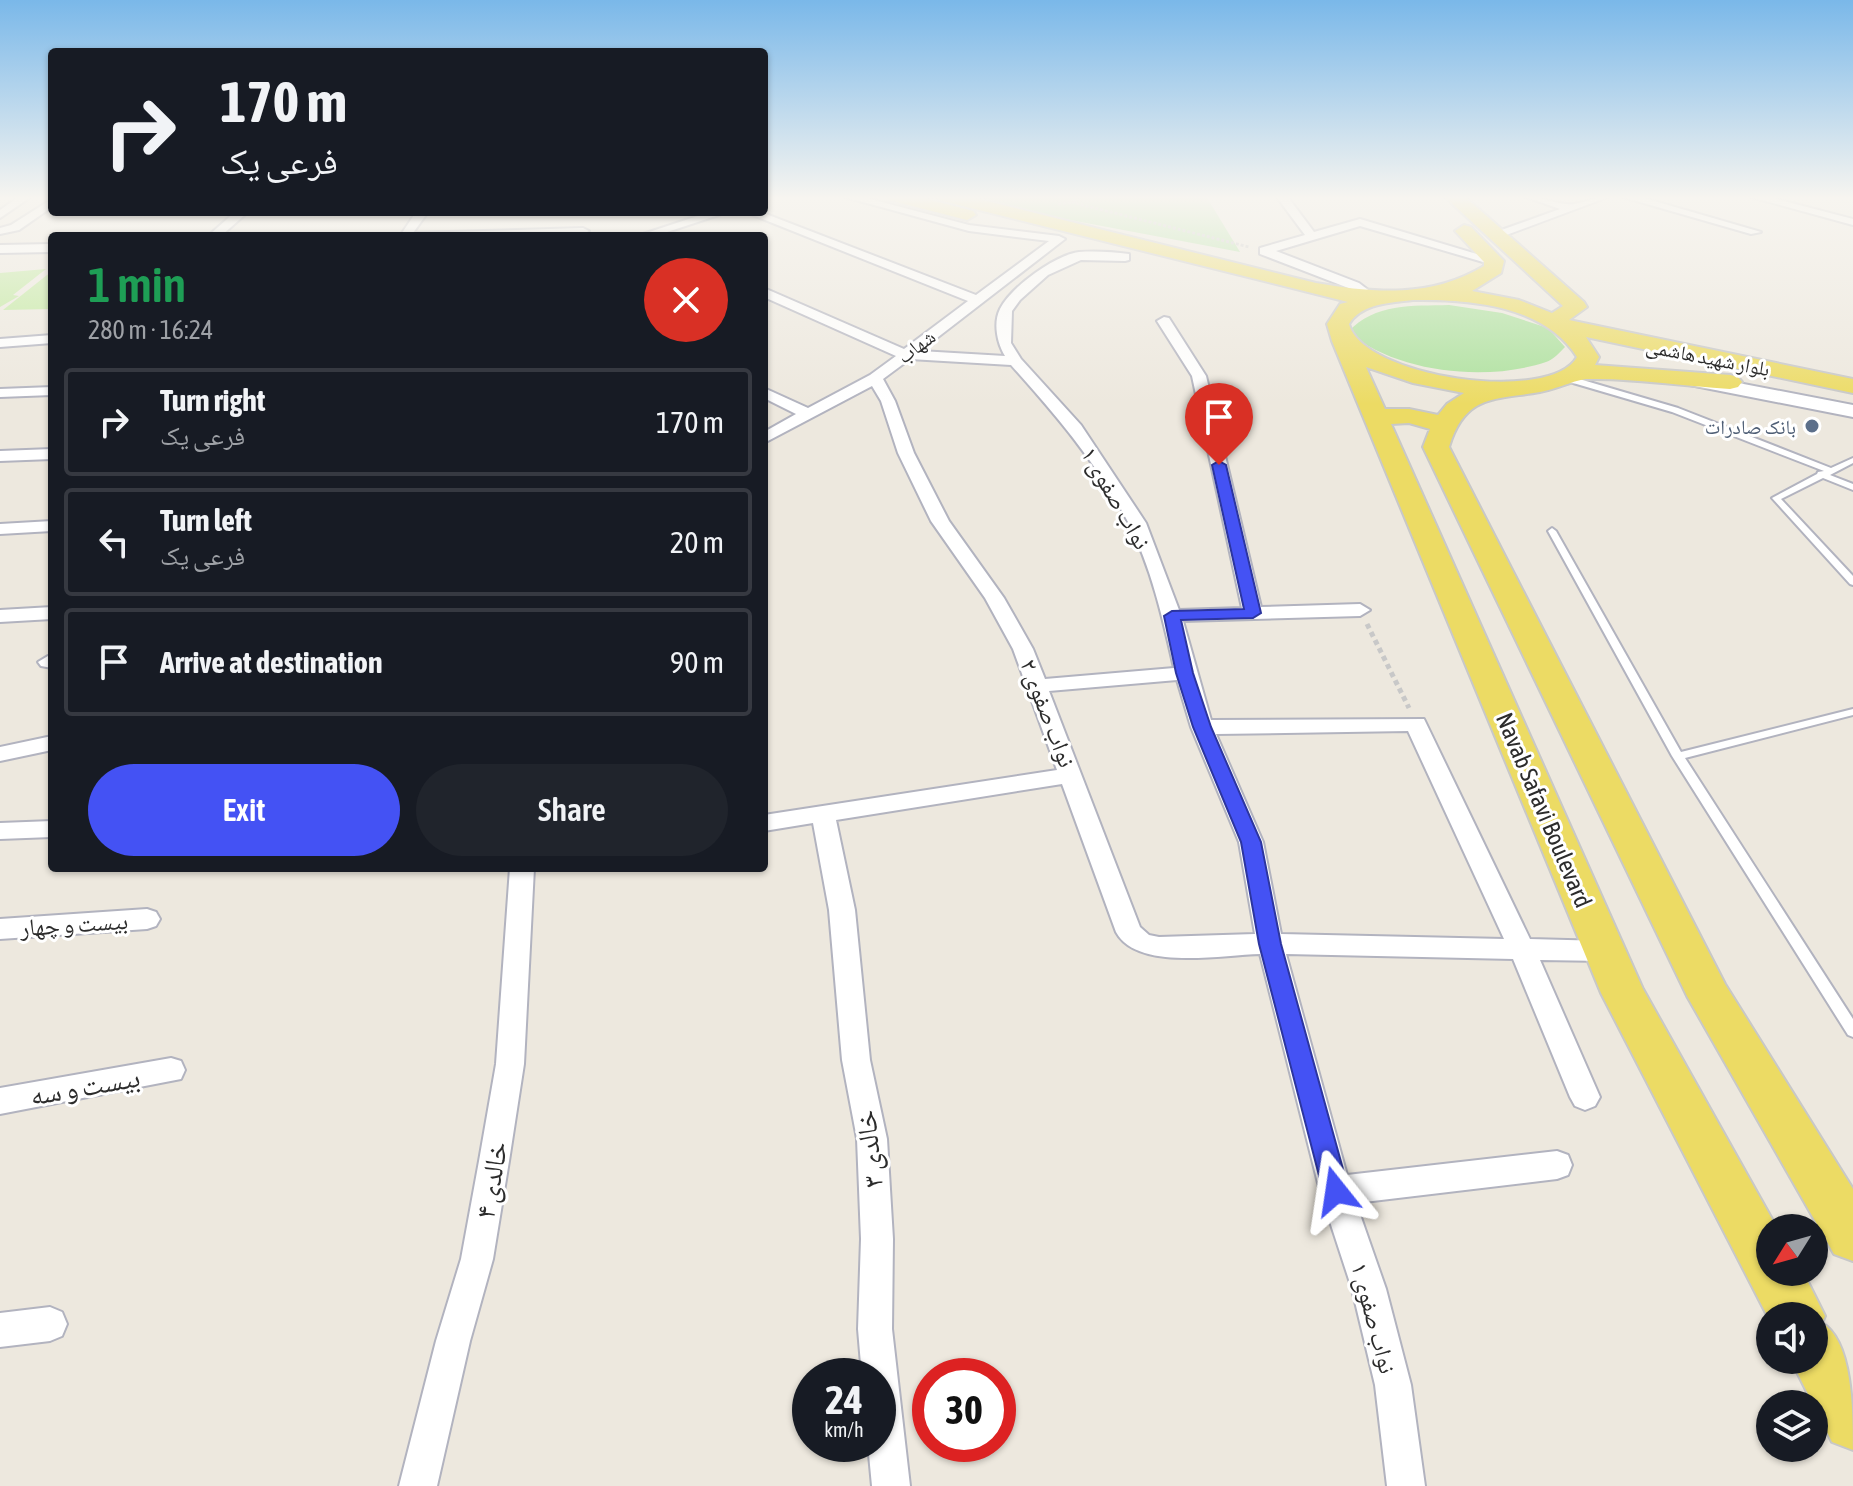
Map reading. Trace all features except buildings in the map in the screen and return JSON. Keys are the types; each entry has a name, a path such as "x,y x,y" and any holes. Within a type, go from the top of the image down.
{"main road":[{"path":"1157,265 1245,288 1281,301"},
{"path":"1217,265 1374,299"},
{"path":"1340,332 1348,309 1374,299 1466,286 1494,269 1494,265"},
{"path":"1530,265 1576,307 1558,324 1582,341 1588,357 1573,375"},
{"name":"بلوار شهید هاشمی","path":"1414,294 1487,300 1558,324 1853,386"},
{"path":"1315,315 1340,332 1368,359 1408,375 1458,386 1509,389"},
{"name":"Navab Safavi Boulevard","path":"1340,332 1623,993 1756,1241"},
{"name":"بلوار شهید هاشمی","path":"1509,389 1535,387 1573,375 1681,378 1761,385 1853,400"},
{"path":"1509,389 1476,395 1456,405 1442,425 1436,447 1709,996 1853,1236"},
{"path":"1376,419 1412,415 1442,425"},
{"path":"1828,1374 1853,1421"}],"street":[{"path":"888,265 977,300"},
{"name":"شهاب","path":"768,436 875,378 1024,265"},
{"path":"1015,361 1004,343 1005,311 1015,297 1044,272 1059,265"},
{"path":"1301,265 1355,286 1374,299"},
{"path":"768,294 904,354 1015,361"},
{"path":"1164,321 1199,376 1253,613"},
{"path":"0,343 48,339"},
{"name":"نواب صفوی ۱","path":"1015,361 1076,428 1137,523 1172,616 1202,727 1251,842 1270,944 1336,1191 1369,1289 1393,1385 1406,1486"},
{"name":"نواب صفوی ۲","path":"875,378 888,401 906,453 940,521 994,598 1023,649 1129,932 1141,943 1159,947 1270,944 1605,951"},
{"path":"1681,378 1853,411"},
{"path":"0,393 48,391"},
{"path":"768,394 809,415"},
{"path":"0,456 48,454"},
{"path":"0,529 48,526"},
{"path":"1172,616 1360,610"},
{"path":"0,616 48,613"},
{"path":"1039,686 1185,673"},
{"path":"1202,727 1416,724 1522,949 1585,1097"},
{"path":"0,754 48,744"},
{"path":"768,822 1072,775"},
{"name":"خالدی ۳","path":"823,814 842,910 856,1060 872,1139 877,1239 875,1329 891,1486"},
{"path":"0,831 48,829"},
{"name":"خالدی ۴","path":"418,1486 453,1341 477,1259 494,1161 510,1064 522,872"},
{"name":"بیست و چهار","path":"0,929 147,919"},
{"name":"بیست و سه","path":"0,1101 171,1070"},
{"path":"1336,1191 1557,1165"},
{"path":"0,1330 50,1324"}],"lane":[{"path":"1573,375 1675,410 1825,472 1853,487"},
{"path":"1853,460 1776,498 1853,582"},
{"path":"1840,465 1853,470"},
{"path":"1552,531 1678,756 1853,1031"},
{"path":"1678,756 1853,712"}],"path":[{"path":"1360,610 1416,724"}],"green space":[{"path":"46,269 13,295 19,296 0,307 0,273"},
{"path":"48,274 48,309 3,310"},
{"path":"1449,305 1502,313 1548,328 1565,347 1546,362 1497,372 1470,372 1416,365 1391,357 1348,332 1382,311 1408,306"}],"place":[{"name":"بانک صادرات","path":"1812,426"}],"route":[{"path":"1219,465 1253,613 1172,616 1202,727 1251,842 1270,944 1336,1191"}]}
